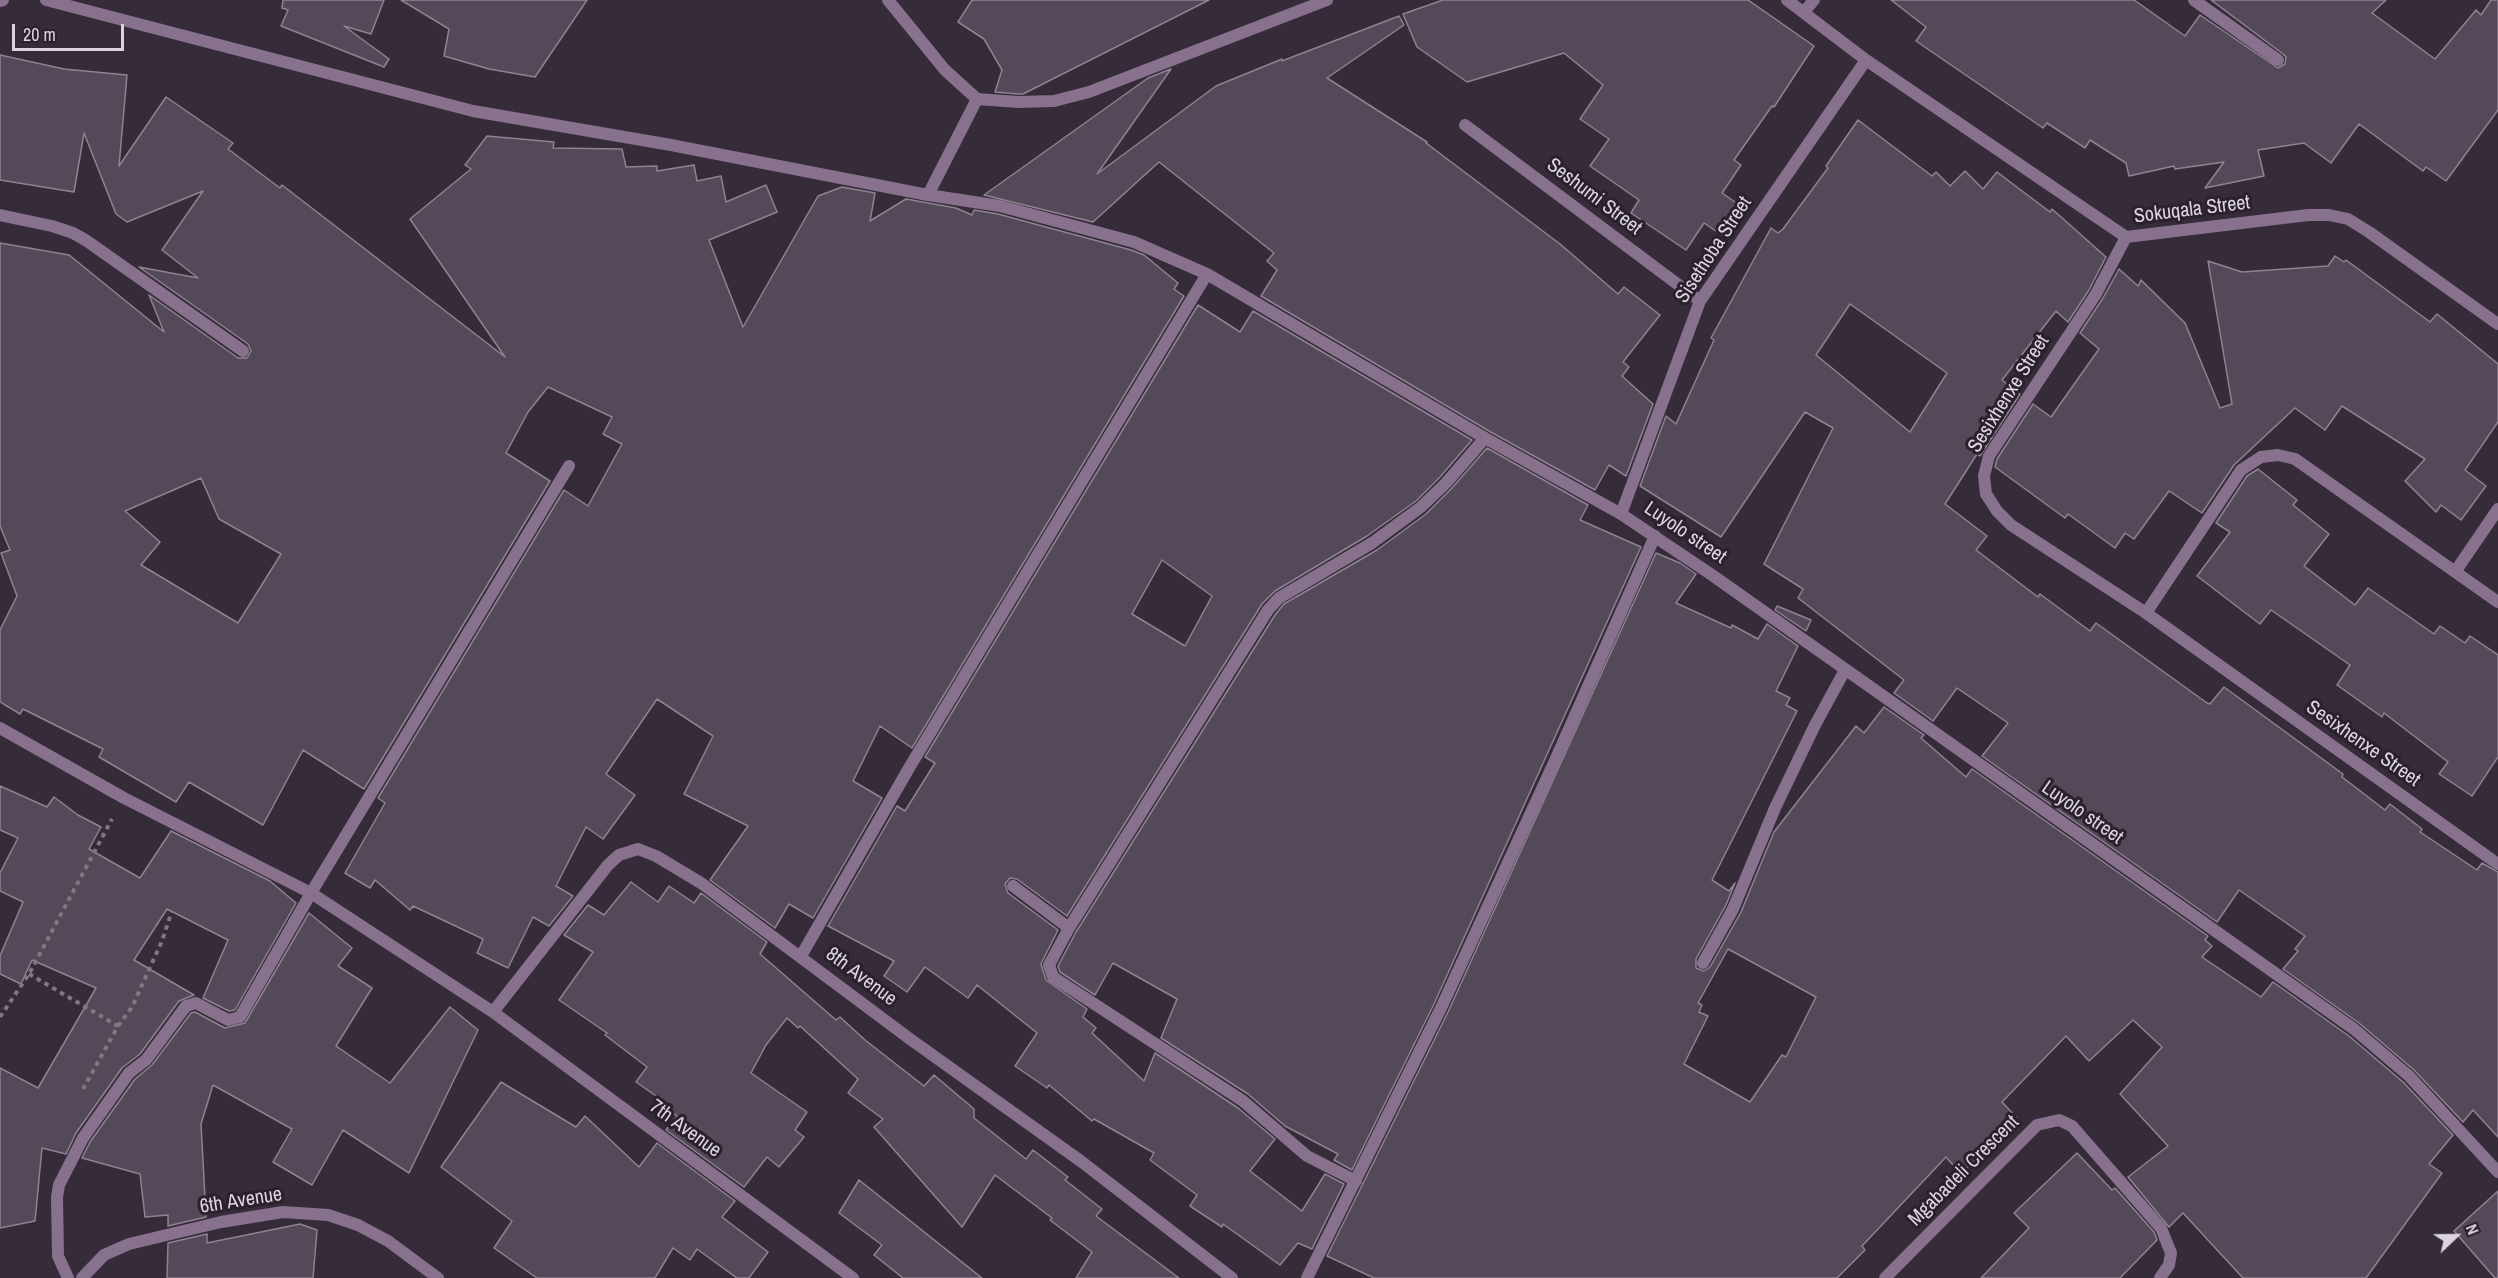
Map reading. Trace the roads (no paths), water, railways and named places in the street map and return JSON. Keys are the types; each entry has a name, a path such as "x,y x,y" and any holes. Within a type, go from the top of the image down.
{"street":[{"name":"Luyolo street","path":"46,0 473,111 671,145 928,195 1000,206 1134,242 1208,274 1485,438 1621,514 1654,536 2354,1029 2409,1076 2498,1172"},
{"path":"888,0 945,70 977,99 1018,102 1054,100 1089,92 1327,0"},
{"name":"Sokuqala Street","path":"1787,0 1866,60 2126,237 2308,215 2329,215 2348,219 2498,324"},
{"path":"1804,12 1814,0"},
{"path":"2194,0 2278,60"},
{"name":"Sisethoba Street","path":"1621,514 1700,301 1866,60"},
{"path":"928,195 977,99"},
{"name":"Seshumi Street","path":"1465,125 1700,301"},
{"path":"0,215 52,226 87,241 243,351"},
{"name":"Sesixhenxe Street","path":"2126,237 2097,294 1989,456 1984,476 1986,494 1997,511 2011,525 2146,614 2498,864"},
{"path":"801,956 909,768 1208,274"},
{"path":"1356,1181 1307,1156 1243,1101 1053,977 1049,965 1268,610 1286,593 1372,543 1422,507 1485,438"},
{"path":"2146,614 2241,470 2262,457 2278,455 2295,459 2498,602"},
{"path":"68,1278 58,1256 56,1244 59,1185 83,1138 129,1073 147,1060 186,1006 196,1003 228,1020 240,1017 311,893 569,466"},
{"path":"2455,572 2498,509"},
{"path":"1306,1278 1450,987 1553,765 1654,536"},
{"path":"1703,963 1733,909 1775,808 1815,725 1845,670"},
{"name":"7th Avenue","path":"0,728 124,798 311,893 494,1012 854,1278"},
{"name":"8th Avenue","path":"494,1012 608,865 628,850 638,849 656,856 701,883 910,1039 1082,1162 1232,1278"},
{"path":"1013,886 1070,928"},
{"name":"Mgabadeli Crescent","path":"1885,1278 2037,1125 2059,1120 2072,1126 2161,1228 2171,1253 2169,1265 2160,1278"},
{"name":"6th Avenue","path":"82,1278 104,1255 129,1244 221,1222 283,1212 328,1215 358,1224 388,1241 438,1278"}]}
